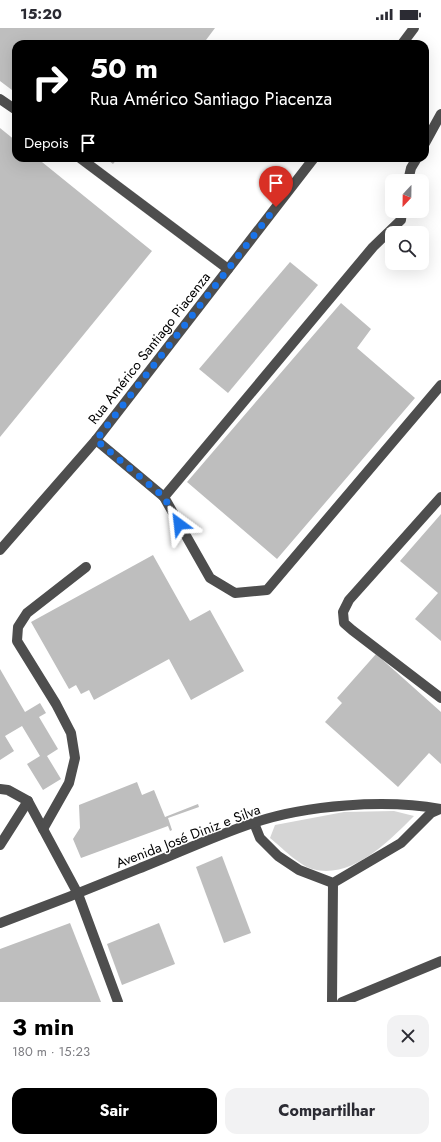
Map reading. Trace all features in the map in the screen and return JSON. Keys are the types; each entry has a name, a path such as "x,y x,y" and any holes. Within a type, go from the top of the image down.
{"street":[{"path":"405,40 414,28"},
{"path":"0,98 12,107"},
{"path":"429,136 441,114"},
{"path":"85,162 228,269"},
{"name":"Rua Américo Santiago Piacenza","path":"0,550 96,440 311,162"},
{"path":"410,174 414,162"},
{"path":"164,497 373,247 400,218"},
{"path":"96,440 164,497 210,578 236,593 267,590 441,385"},
{"path":"441,497 349,600 343,612 344,623 441,698"},
{"path":"43,829 69,783 75,758 71,733 56,704 17,641 18,627 26,613 86,567"},
{"path":"0,789 8,790 28,801 78,894 118,1002"},
{"path":"0,846 28,801"},
{"name":"Avenida José Diniz e Silva","path":"0,923 78,894 254,823 300,812 359,804 407,805 440,809"},
{"path":"333,883 401,843 432,813 440,809"},
{"path":"254,823 260,838 278,856 299,870 333,883"},
{"path":"332,1002 333,883"},
{"path":"342,1002 441,961"}],"shaded area":[{"path":"394,811 414,816 381,847 369,856 355,864 341,869 327,871 307,867 296,860 270,838 275,825 344,812"}],"building":[{"path":"0,28 215,28 206,40 12,40 12,90 0,81"},
{"path":"0,128 12,138 12,162 42,162 152,251 0,437"},
{"path":"290,262 318,285 228,393 199,369"},
{"path":"341,303 371,329 357,348 415,398 277,559 187,482"},
{"path":"441,514 441,641 415,619 438,593 400,561"},
{"path":"153,555 190,621 210,610 244,671 191,700 169,659 94,700 89,690 81,694 76,685 69,689 31,622"},
{"path":"376,654 441,712 441,764 429,753 398,787 325,722 342,703 337,698"},
{"path":"0,669 25,712 40,703 46,713 39,717 58,749 47,756 61,779 43,790 27,764 40,756 22,726 5,736 14,751 0,760"},
{"path":"137,782 142,795 154,790 165,817 198,804 199,807 168,818 172,830 170,831 168,826 81,858 73,839 80,828 79,805"},
{"path":"222,856 251,933 224,943 196,867"},
{"path":"70,923 101,1002 0,1002 0,949"},
{"path":"159,923 175,964 122,985 107,944"}],"route":[{"path":"179,524 164,497 96,440 276,207"}]}
